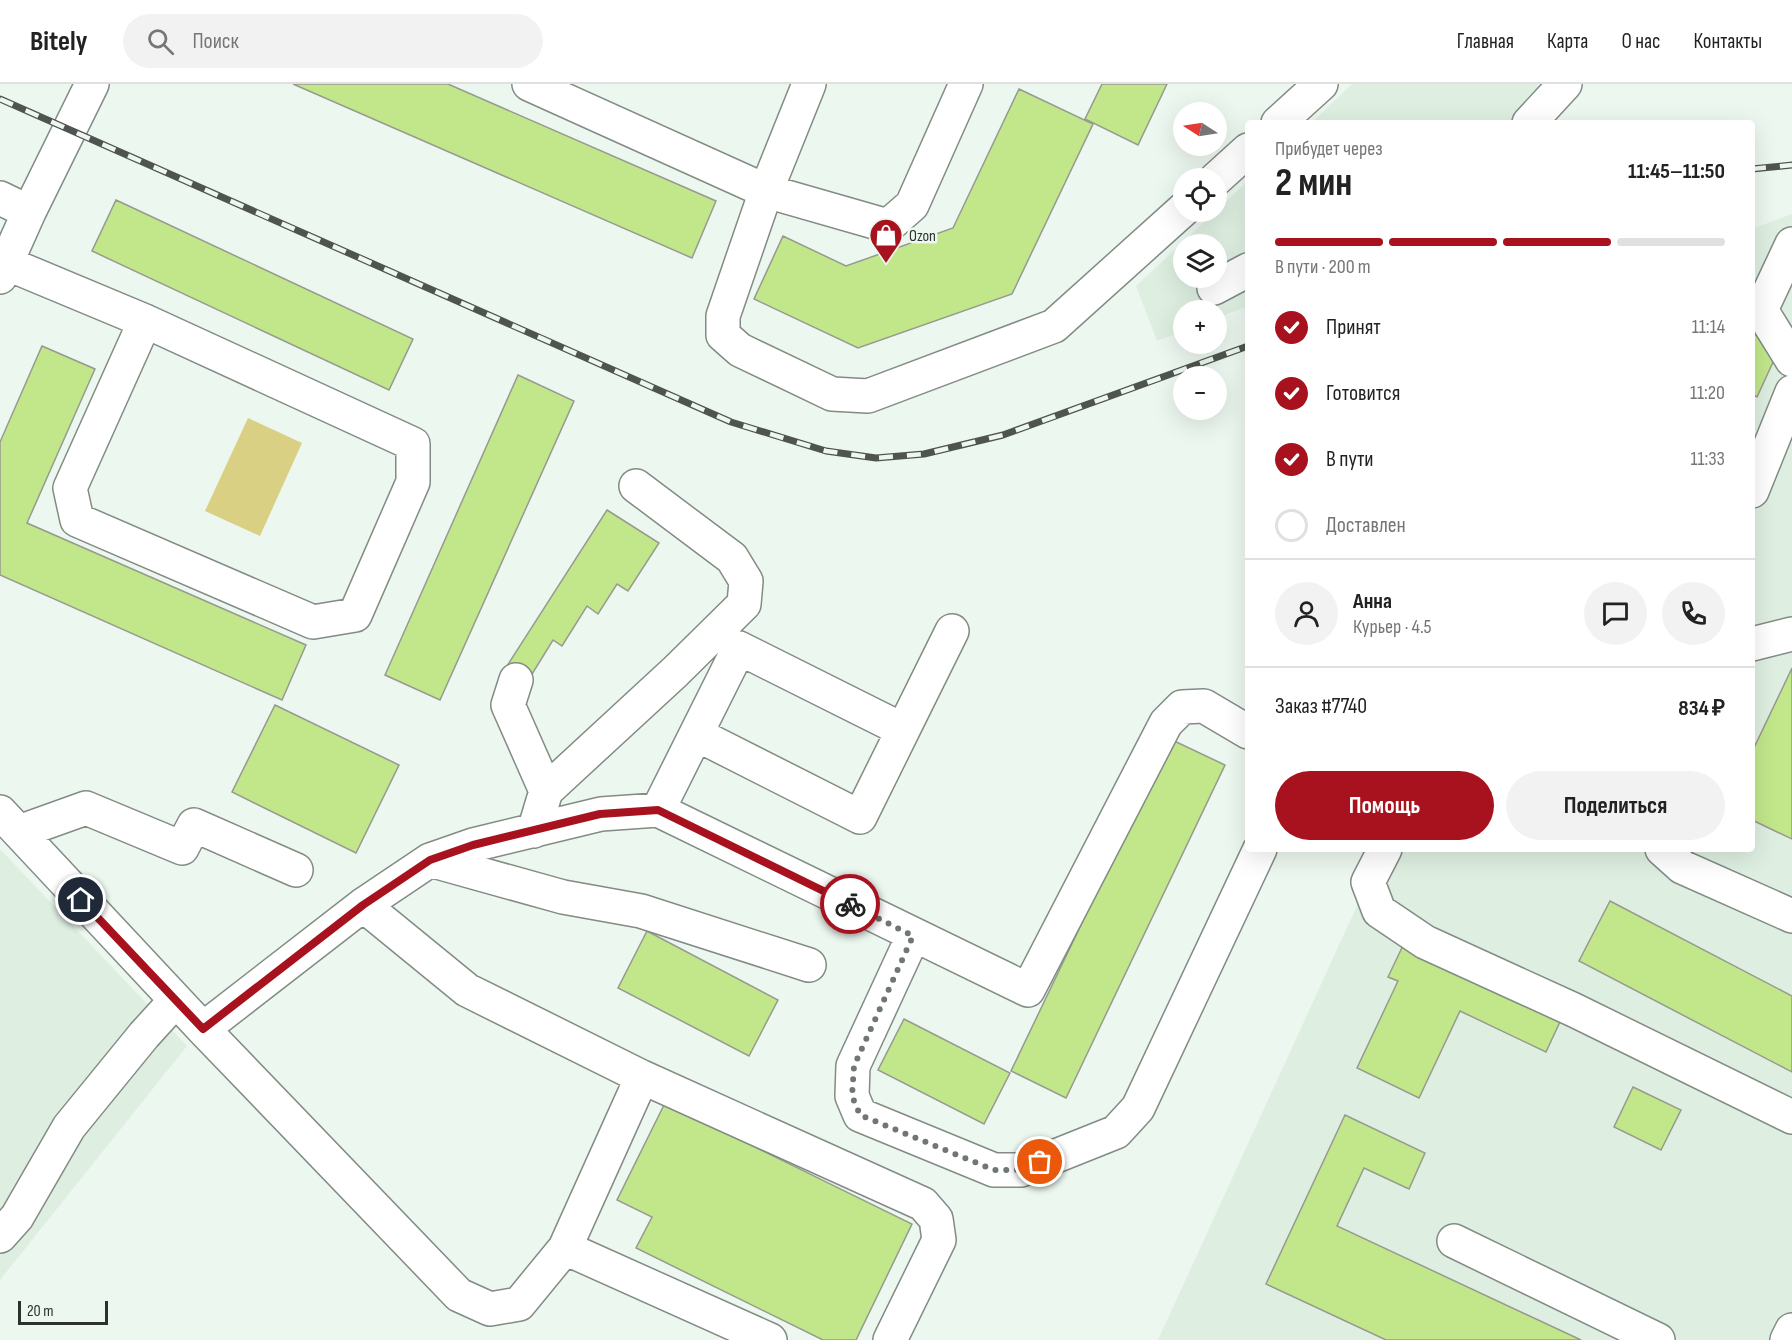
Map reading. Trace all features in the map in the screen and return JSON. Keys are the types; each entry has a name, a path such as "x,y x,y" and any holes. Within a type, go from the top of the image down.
{"lane":[{"path":"92,84 3,270 145,321 413,444 413,482 355,615 313,622 77,520 70,488 145,321"},
{"path":"529,84 766,191 888,226 912,205 966,84"},
{"path":"809,84 766,191 723,316 723,335 740,350 832,394 868,396 1054,326 1173,219"},
{"path":"1281,120 1321,84"},
{"path":"1532,120 1565,84"},
{"path":"1227,169 1245,153"},
{"path":"0,198 29,212"},
{"path":"1792,244 1757,309 1792,360"},
{"path":"1227,281 1245,272"},
{"path":"1755,484 1792,392"},
{"path":"534,831 546,790 675,672 744,604 746,581 732,558 636,486"},
{"path":"696,734 860,817 952,631"},
{"path":"1755,643 1792,634"},
{"path":"658,810 739,648 903,730"},
{"path":"516,680 508,705 546,790"},
{"path":"203,1029 363,905 430,860 473,845 600,814 658,810 1028,990 1166,723 1182,707 1203,706 1245,730"},
{"path":"9,822 86,808 182,848 194,825 296,870"},
{"path":"9,822 175,1001 459,1295 490,1309 519,1304 565,1248 642,1077"},
{"path":"913,936 854,1066 852,1096 860,1115 994,1170 1021,1170 1116,1132 1138,1108 1259,852"},
{"path":"1383,852 1368,882 1379,911 1425,942 1574,1010 1792,1117"},
{"path":"1665,852 1682,867 1792,916"},
{"path":"430,860 563,897 641,910 809,965"},
{"path":"363,905 467,990 642,1077 923,1204 936,1219 939,1240 890,1340"},
{"path":"0,1236 17,1217 69,1127 144,1035 175,1001"},
{"path":"1454,1241 1658,1340"},
{"path":"565,1248 770,1340"},
{"path":"1787,1340 1792,1330"}],"shaded area":[{"path":"1352,84 1537,84 1544,120 1314,120"},
{"path":"1245,184 1245,307 1227,314 1227,300 1173,300 1173,335 1157,341 1136,286 1173,251 1173,288 1227,288 1227,234 1191,234 1204,222 1227,222 1227,201"},
{"path":"1792,214 1792,1340 1158,1340 1382,852 1755,852 1755,228"},
{"path":"248,418 302,443 260,536 205,511"},
{"path":"0,849 187,1046 0,1280"}],"building":[{"path":"293,84 448,84 716,201 692,258"},
{"path":"1102,84 1167,84 1138,145 1085,119"},
{"path":"1019,89 1093,124 1012,294 858,348 754,299 783,236 846,266 953,228"},
{"path":"116,200 413,339 389,390 92,251"},
{"path":"1755,334 1780,347 1757,397 1755,396"},
{"path":"42,346 95,369 27,523 306,645 282,700 0,575 0,442"},
{"path":"518,375 574,401 440,700 385,675"},
{"path":"607,510 659,543 628,591 617,584 598,614 587,606 562,646 553,640 529,679 507,666"},
{"path":"1792,668 1792,839 1755,821 1755,746"},
{"path":"275,705 399,765 356,853 232,792"},
{"path":"1170,739 1225,765 1066,1098 1011,1071"},
{"path":"1610,901 1792,996 1792,1072 1579,961"},
{"path":"647,931 778,1000 749,1056 618,988"},
{"path":"1408,935 1565,1011 1546,1052 1460,1011 1419,1098 1357,1068 1398,981 1388,977"},
{"path":"904,1019 1010,1073 984,1124 878,1070"},
{"path":"1633,1087 1681,1110 1661,1150 1614,1127"},
{"path":"665,1103 912,1224 856,1340 823,1340 636,1248 652,1217 617,1200"},
{"path":"1345,1115 1425,1153 1409,1189 1364,1168 1337,1226 1581,1340 1386,1340 1266,1284"}],"railway":[{"path":"0,99 731,422 826,451 876,458 924,454 1003,435 1245,347"},
{"path":"1755,169 1792,165"}],"way so far":[{"path":"850,904 913,936 854,1066 852,1096 860,1115 994,1170 1021,1170 1040,1162"}],"place":[{"name":"Ozon","path":"886,264"}],"route":[{"path":"81,900 203,1029 363,905 430,860 473,845 600,814 658,810 850,904"}]}
